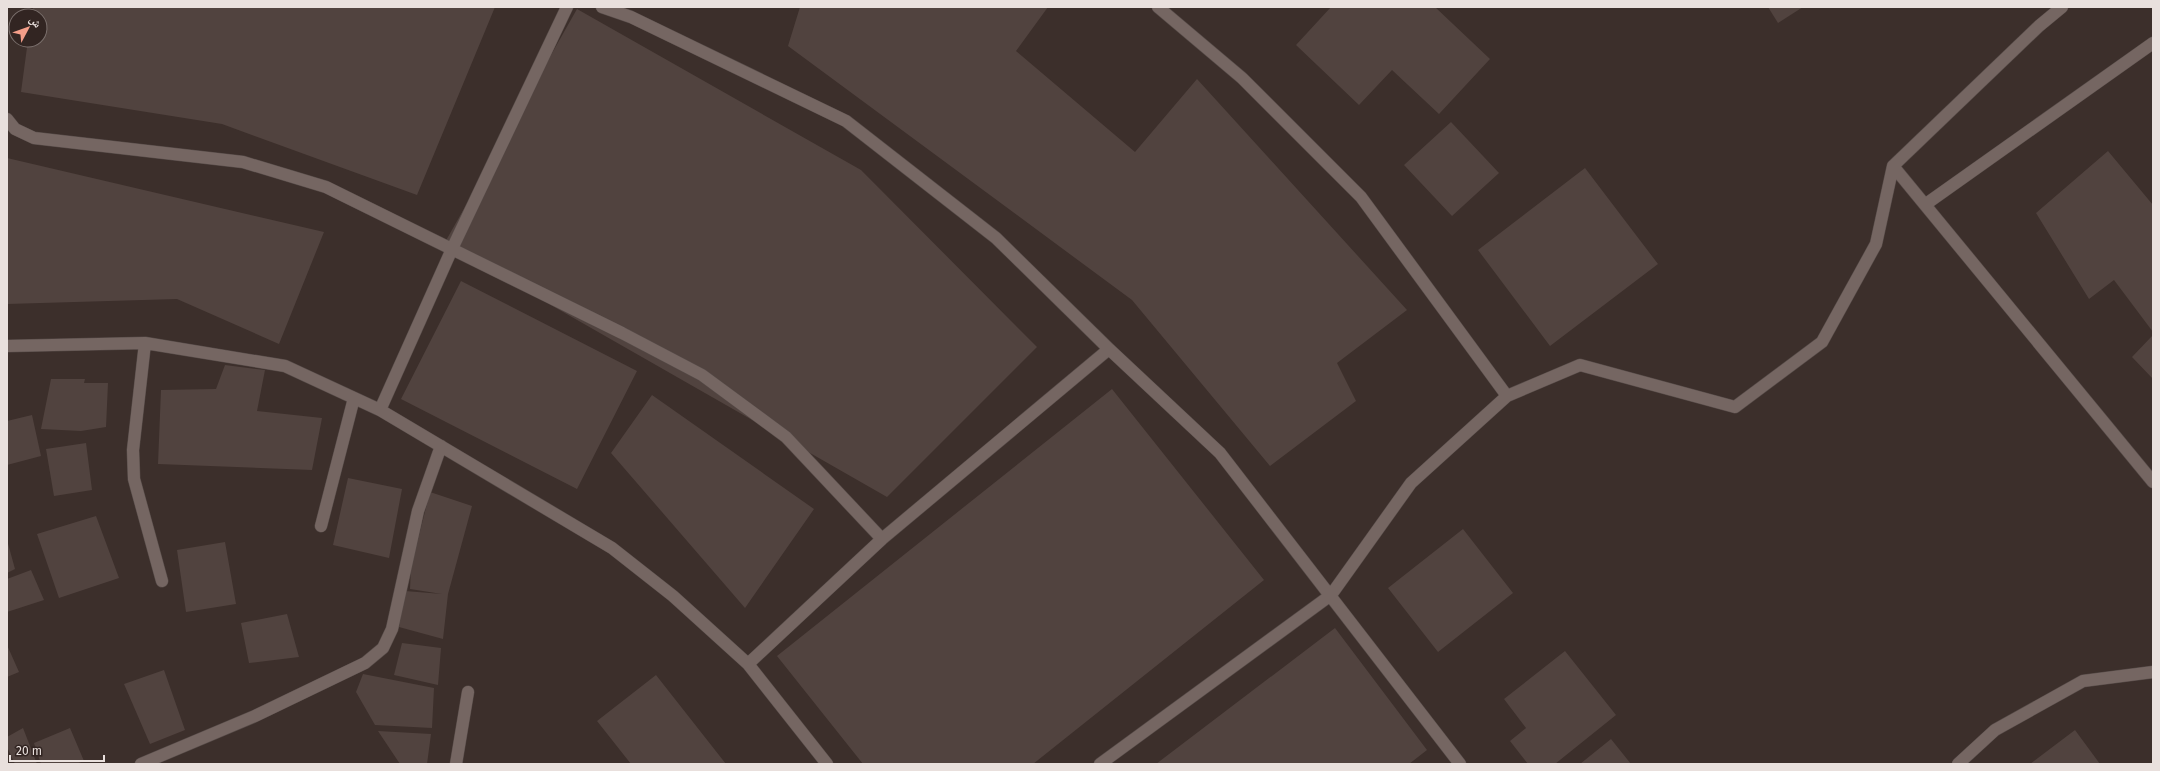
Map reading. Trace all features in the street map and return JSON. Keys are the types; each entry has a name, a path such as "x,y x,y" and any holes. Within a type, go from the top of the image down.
{"street":[{"path":"380,410 452,249 567,7"},
{"path":"602,7 631,17 846,121 996,238 1109,349 1220,453 1460,764"},
{"path":"1158,7 1242,78 1361,198 1507,396"},
{"path":"1100,764 1331,595 1411,483 1507,396 1580,365 1735,407 1822,342 1876,244 1894,166 2038,26 2062,7"},
{"path":"1926,204 2153,43"},
{"path":"7,119 15,129 34,138 244,162 326,187 622,333 702,375 786,437 882,539"},
{"path":"1894,166 2153,482"},
{"path":"7,346 145,343 285,366 380,410 612,548 673,596 748,664 827,764"},
{"path":"145,343 134,450 134,479 162,581"},
{"path":"748,664 882,539 1109,349"},
{"path":"321,526 354,398"},
{"path":"141,764 255,716 324,683 365,663 383,648 392,629 418,511 440,446"},
{"path":"1958,764 1995,730 2083,682 2153,672"},
{"path":"456,764 468,692"}],"building":[{"path":"495,7 417,195 222,124 21,92 27,48 48,48 48,8 33,8"},
{"path":"800,7 1048,7 1016,51 1135,152 1197,79 1407,310 1337,363 1356,401 1270,466 1132,300 788,46"},
{"path":"1331,7 1435,7 1490,59 1439,114 1392,70 1359,105 1296,45"},
{"path":"1768,7 1803,7 1778,23"},
{"path":"577,9 861,170 1037,347 887,497 444,244"},
{"path":"1451,122 1499,173 1452,216 1404,165"},
{"path":"2108,151 2153,205 2153,332 2114,280 2089,299 2036,213"},
{"path":"7,158 324,232 279,344 177,299 7,304"},
{"path":"1585,168 1658,264 1550,346 1478,250"},
{"path":"461,281 637,371 577,489 401,399"},
{"path":"2153,335 2153,379 2132,357"},
{"path":"225,365 265,370 257,411 322,418 312,470 158,464 161,390 216,389"},
{"path":"51,379 85,379 84,383 108,383 106,427 81,431 41,429"},
{"path":"1112,389 1264,580 1033,764 863,764 777,656"},
{"path":"652,395 814,509 745,608 611,453"},
{"path":"32,415 41,456 7,465 7,421"},
{"path":"86,443 92,490 54,496 46,449"},
{"path":"348,478 402,489 389,558 333,545"},
{"path":"430,492 472,506 448,594 443,639 399,627 405,591 442,594 410,589 411,567"},
{"path":"96,516 119,578 59,598 37,534"},
{"path":"1463,529 1513,593 1438,652 1388,588"},
{"path":"7,540 15,569 7,573"},
{"path":"225,542 236,604 186,612 177,550"},
{"path":"31,570 44,600 7,612 7,579"},
{"path":"287,614 299,657 249,663 241,623"},
{"path":"1335,628 1427,750 1409,764 1156,764"},
{"path":"402,643 441,648 438,685 394,675"},
{"path":"7,645 19,672 7,677"},
{"path":"1565,651 1616,715 1555,764 1528,764 1510,741 1526,728 1504,699"},
{"path":"164,670 185,730 150,744 124,684"},
{"path":"363,674 434,688 432,728 375,725 356,692"},
{"path":"656,675 726,764 631,764 597,721"},
{"path":"23,728 37,764 15,764 7,747 7,737"},
{"path":"70,728 84,761 76,764 41,764 34,743"},
{"path":"2075,730 2100,764 2030,764"},
{"path":"378,731 431,734 427,764 400,764"},
{"path":"1611,739 1631,764 1580,764"}]}
